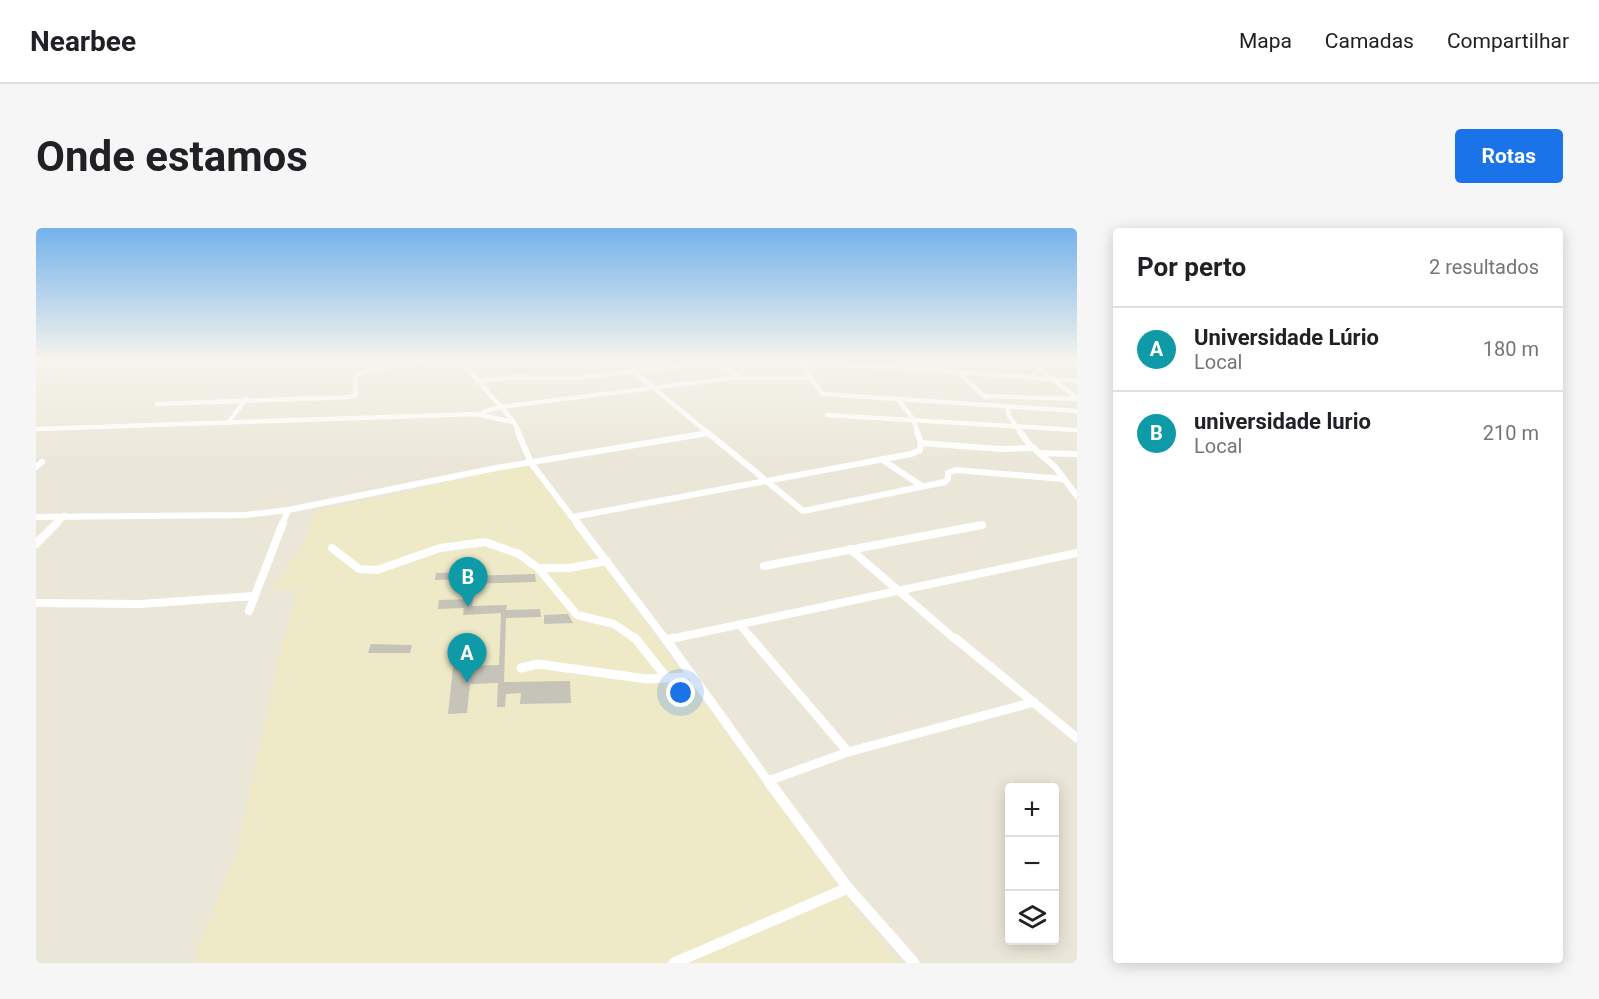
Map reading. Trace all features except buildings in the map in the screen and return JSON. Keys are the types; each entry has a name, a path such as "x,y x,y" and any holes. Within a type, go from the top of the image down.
{"street":[{"path":"157,404 246,399 314,400 353,397 356,393"},
{"path":"488,393 514,422 531,463 666,640 768,781 848,888 914,963"},
{"path":"476,414 500,407 612,393"},
{"path":"661,393 803,510 945,482 948,479 948,473 956,470 1063,479"},
{"path":"822,393 1077,411"},
{"path":"980,393 994,405"},
{"path":"983,396 1077,398"},
{"path":"1070,398 1077,404"},
{"path":"228,423 246,399"},
{"path":"573,517 917,452 920,450 921,443 913,419 898,399"},
{"path":"1007,406 1009,416 1075,492"},
{"path":"36,429 476,414 514,422"},
{"path":"827,415 1077,430"},
{"path":"36,517 245,515 288,510 531,463 708,433"},
{"path":"921,443 1077,454"},
{"path":"881,459 922,486"},
{"path":"36,467 42,462"},
{"path":"1043,477 1075,492"},
{"path":"249,611 288,510"},
{"path":"36,544 64,516"},
{"path":"764,566 982,525"},
{"path":"332,548 359,569 377,570 440,548 484,542 519,555 538,568 577,615 609,622 628,631 667,678"},
{"path":"850,549 987,666 1077,738"},
{"path":"666,640 1077,553"},
{"path":"538,568 569,568 607,561"},
{"path":"36,603 140,604 254,596"},
{"path":"740,625 848,752"},
{"path":"521,668 538,664 647,679 684,677"},
{"path":"768,781 848,752 1034,702"},
{"path":"674,963 848,888"}],"shaded area":[{"path":"529,464 849,901 900,963 195,963 197,949 236,854 278,662 297,590 271,589 303,544 313,512"}],"place":[{"name":"universidade lurio","path":"468,607"},
{"name":"Universidade Lúrio","path":"467,683"}]}
